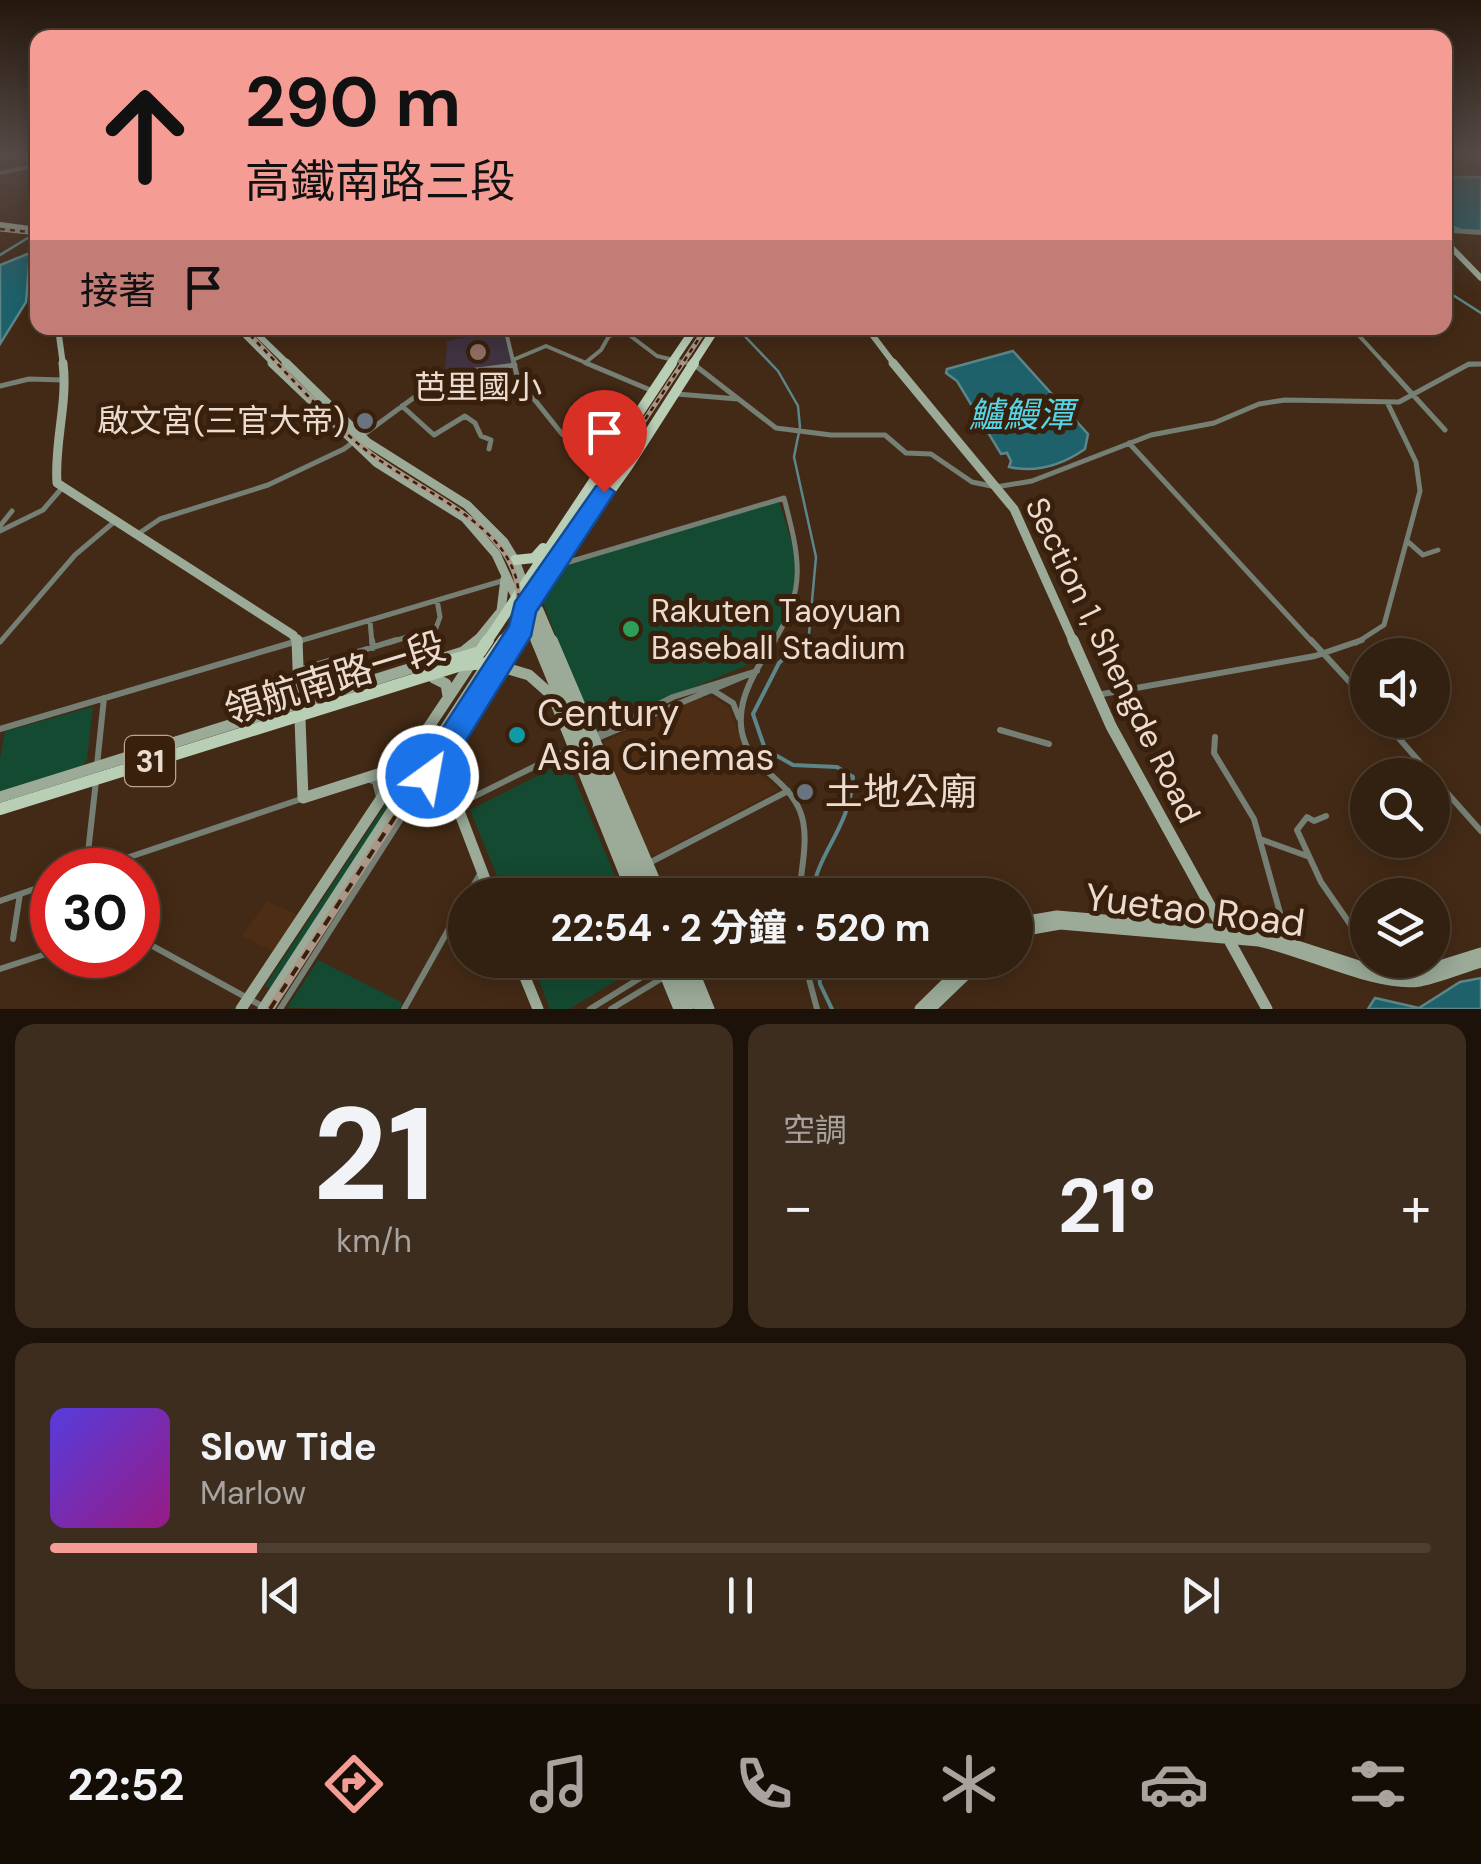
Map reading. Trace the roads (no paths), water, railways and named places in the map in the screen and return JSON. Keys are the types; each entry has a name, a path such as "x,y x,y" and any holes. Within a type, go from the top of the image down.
{"main road":[{"path":"521,591 687,335"},
{"path":"555,566 709,335"},
{"path":"489,660 549,540 671,359"},
{"path":"489,660 659,416 691,362"},
{"path":"623,427 636,416"},
{"path":"644,432 659,416"},
{"path":"540,562 549,540"},
{"path":"515,560 534,558 549,540"},
{"name":"31","path":"456,659 489,660"},
{"name":"領航南路一段","path":"0,806 456,659"},
{"name":"領航南路一段","path":"300,711 489,660"}],"street":[{"path":"0,228 30,232"},
{"path":"1452,231 1481,233"},
{"path":"1452,248 1481,278"},
{"path":"61,335 66,380 54,477 62,488 298,641"},
{"path":"245,335 358,441 476,528 521,591 564,726 583,743"},
{"path":"258,335 358,441 467,505 498,534 515,560 521,591"},
{"path":"507,335 520,389 570,439 593,452 614,426 623,427"},
{"path":"585,363 614,335"},
{"path":"630,335 649,352 691,362 766,422 809,433 885,435 906,453 931,454 972,482 996,487 1032,480 1151,434 1214,423 1258,404 1285,400 1388,404 1414,395 1469,364 1481,364"},
{"name":"Section 1, Shengde Road","path":"873,335 906,382 1014,509 1096,695 1226,935"},
{"path":"1358,335 1445,430"},
{"path":"136,535 160,519 268,485 358,441 378,421 449,372 471,373 515,362 544,345 648,389"},
{"path":"0,386 28,380 66,380"},
{"path":"673,394 738,399"},
{"path":"1096,695 1162,680 1326,655 1378,632 1384,625 1420,492 1419,474 1388,404"},
{"path":"402,406 434,434 466,416 490,440 489,449"},
{"path":"570,439 598,430 600,424 590,408 576,406 572,410 582,435"},
{"path":"1129,443 1350,682"},
{"path":"0,529 43,510 62,488"},
{"path":"555,566 784,498 798,553 798,588 786,623 741,702 740,720"},
{"path":"0,529 12,511"},
{"path":"0,642 75,554 114,522"},
{"path":"1407,541 1423,555 1438,550"},
{"path":"570,546 572,556 580,558"},
{"path":"431,662 462,652 484,635 504,607 505,580 499,567"},
{"path":"0,729 505,580"},
{"path":"299,670 436,628 440,617 437,600"},
{"path":"527,605 538,609 583,743 641,878"},
{"path":"370,620 373,648"},
{"path":"298,641 304,798"},
{"name":"31","path":"431,662 456,659"},
{"path":"280,1009 489,660 529,675 558,699 583,743"},
{"name":"領航南路一段","path":"300,711 431,662"},
{"path":"244,1004 470,666"},
{"name":"領航南路一段","path":"300,711 470,666"},
{"path":"457,805 706,688 757,671"},
{"path":"434,678 446,684 447,700"},
{"path":"706,688 726,696 740,720 752,759 788,791 801,815 799,878"},
{"path":"91,848 104,698"},
{"path":"1000,730 1049,744"},
{"path":"1215,737 1214,754 1254,819 1287,938"},
{"path":"1399,738 1416,758"},
{"path":"155,848 403,766 448,782 484,878"},
{"path":"160,952 244,1004 264,1009 423,774"},
{"path":"365,778 378,787 379,802"},
{"path":"636,870 788,791"},
{"path":"1450,796 1481,831"},
{"path":"1326,816 1314,821 1307,817 1297,830 1307,856 1350,922"},
{"path":"1260,839 1307,856"},
{"path":"635,878 636,870"},
{"path":"636,870 638,878"},
{"path":"636,870 644,878"},
{"path":"477,878 481,871"},
{"path":"0,900 30,891"},
{"path":"13,939 20,894"},
{"name":"Yuetao Road","path":"1033,920 1057,916 1226,935 1350,963"},
{"name":"Yuetao Road","path":"1033,929 1060,924 1287,938 1350,960"},
{"path":"404,1009 448,930"},
{"path":"1226,935 1267,1009"},
{"name":"Yuetao Road","path":"1450,962 1481,953"},
{"path":"0,969 30,959"},
{"name":"Yuetao Road","path":"1450,971 1481,962"},
{"path":"525,978 538,1009"},
{"path":"590,1009 647,978"},
{"path":"611,1009 654,978"},
{"path":"675,978 680,1009"},
{"path":"678,978 688,1009"},
{"path":"681,978 700,1009"},
{"path":"684,978 708,1009"},
{"path":"809,978 817,1009"},
{"path":"920,1009 956,978"},
{"path":"930,1009 959,978"}],"water":[{"path":"1452,201 1481,201 1481,231 1452,227"},
{"path":"30,253 26,302 0,344 0,265"},
{"name":"鱸鰻潭","path":"1013,351 1088,434 1085,449 1048,466 1009,467 1007,453 1001,454 957,381 946,373 947,369"},
{"path":"1481,978 1481,1009 1368,1009 1375,998 1419,1008 1460,982"}],"waterway":[{"path":"0,255 30,237"},
{"path":"1452,294 1481,313"},
{"path":"744,335 778,371 798,406 800,427 794,457 816,557 809,634 803,640"},
{"path":"800,643 803,640"},
{"path":"803,640 779,663 753,714 765,749 793,765 837,767 853,777 846,811 816,878"},
{"path":"820,978 832,1009"}],"railway":[{"path":"0,229 30,232"},
{"path":"250,335 362,447 477,524 500,547 515,574 518,606 508,643"},
{"path":"562,544 701,335"},
{"path":"270,1009 510,640"}],"place":[{"name":"芭里國小","path":"478,352"},
{"name":"啟文宮(三官大帝)","path":"365,421"},
{"name":"Rakuten Taoyuan Baseball Stadium","path":"631,629"},
{"name":"Century Asia Cinemas","path":"517,735"},
{"name":"土地公廟","path":"805,792"}]}
